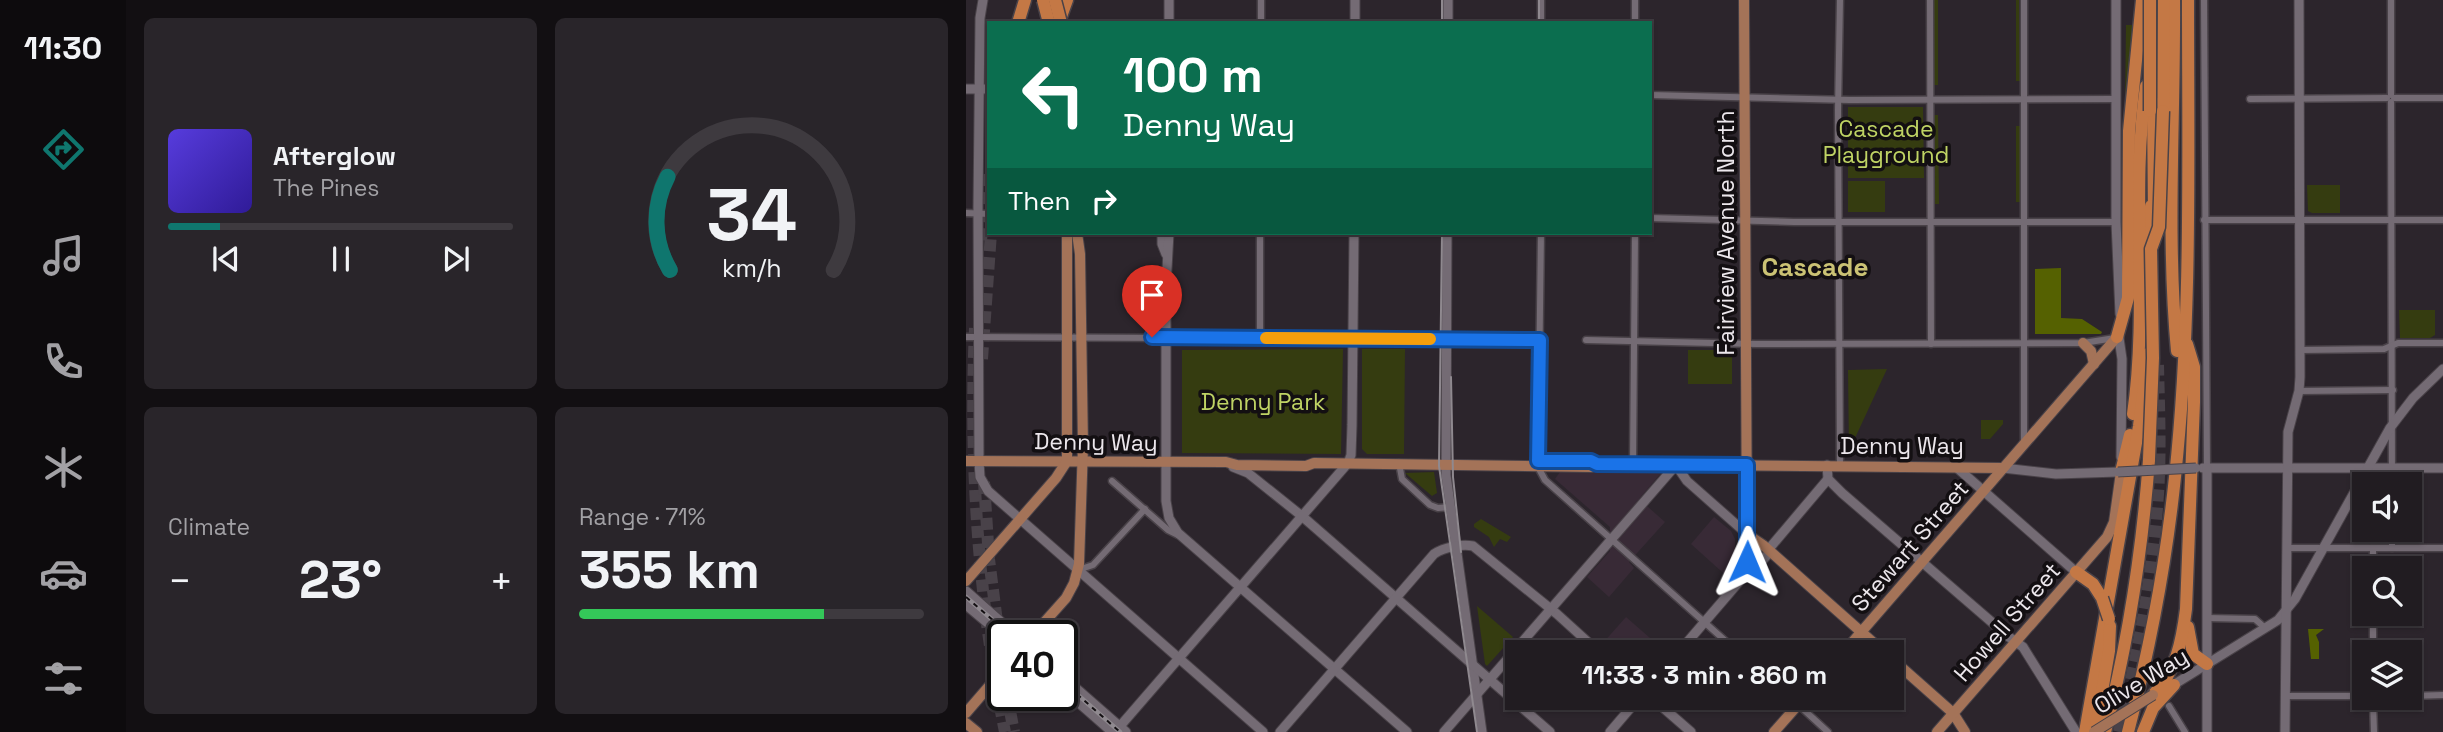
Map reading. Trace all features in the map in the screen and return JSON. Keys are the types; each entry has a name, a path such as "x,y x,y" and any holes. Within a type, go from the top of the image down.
{"highway":[{"path":"1016,21 1017,0"},
{"path":"1017,21 1025,0"},
{"path":"1043,0 1047,21"},
{"path":"1048,21 1055,0"},
{"path":"1055,0 1060,21"},
{"path":"1061,21 1067,0"},
{"path":"2117,337 2129,291 2129,151 2142,0"},
{"path":"2151,0 2158,364"},
{"path":"2105,732 2131,608 2145,503 2152,384 2151,0"},
{"path":"2151,249 2159,227 2164,0"},
{"path":"2174,0 2171,268 2181,400"},
{"path":"2128,732 2158,604 2174,490 2184,332 2188,0"},
{"path":"2120,472 2128,446 2133,409 2139,294 2139,153 2152,42"},
{"path":"2117,337 2130,323 2139,294"},
{"path":"2085,732 2137,438 2155,299"},
{"path":"2153,695 2168,677 2175,661 2186,609 2194,368 2184,332"},
{"path":"2076,572 2093,584 2102,598 2109,619 2109,651 2095,732"},
{"path":"2186,609 2193,654 2207,664"},
{"path":"2143,732 2153,708 2174,685"}],"main road":[{"path":"983,0 980,18 984,89 978,214 979,474 984,486 1020,519 1263,732"},
{"path":"1169,0 1169,21"},
{"path":"1355,0 1355,21"},
{"path":"1448,0 1448,21"},
{"name":"Fairview Avenue North","path":"1744,0 1747,534"},
{"path":"2116,0 2116,222 2120,272 2117,337 2122,359 2120,472"},
{"path":"2285,732 2289,421 2299,391 2300,350 2299,0"},
{"path":"966,89 984,89"},
{"path":"966,581 1056,478 1067,461 1067,235"},
{"path":"1046,620 1066,598 1078,570 1083,446 1080,254 1077,235"},
{"path":"1163,235 1162,244 1166,254"},
{"path":"1169,235 1166,254 1166,462 1167,513 1171,524 1406,732"},
{"path":"1118,731 1348,463 1351,455 1354,235"},
{"path":"1447,235 1446,464 1482,732"},
{"name":"Stewart Street","path":"1854,640 2117,337"},
{"path":"2083,343 2091,351 2094,364"},
{"path":"2286,612 2393,424 2413,398 2443,369"},
{"name":"Denny Way","path":"1226,462 1237,459 1305,460 1314,463 1506,464 1513,461 1538,464 1591,461 1597,464 1955,466 2056,474 2196,468 2443,468"},
{"name":"Denny Way","path":"966,461 1226,462 1306,466 1314,463"},
{"path":"1226,462 1248,473 1303,517 1550,732"},
{"path":"1255,465 1255,474 1260,482"},
{"path":"1444,732 1676,465 1687,481 1870,640"},
{"path":"1744,576 1752,573 1770,554 1828,479 1827,465"},
{"path":"1955,466 2076,572"},
{"path":"2207,468 2207,732"},
{"name":"Howell Street","path":"1937,732 2107,537 2114,522 2120,472"},
{"path":"1828,479 1921,562 2023,647 2076,732"},
{"path":"1690,640 1744,576 1747,534"},
{"path":"1280,732 1436,552 1457,546 1473,546 1588,640"},
{"path":"966,591 999,620"},
{"path":"966,605 987,623"},
{"name":"Olive Way","path":"2095,732 2153,695 2196,673 2286,612"},
{"path":"1904,670 1953,713 1965,732"},
{"path":"966,713 987,689"},
{"path":"1078,692 1118,731"},
{"path":"1078,700 1118,731"},
{"path":"1610,732 1629,710"},
{"path":"1665,710 1690,732"},
{"path":"1774,732 1790,710"},
{"path":"966,723 977,732"}],"street":[{"path":"1261,0 1261,21"},
{"path":"1541,0 1541,21"},
{"path":"1635,0 1635,21"},
{"path":"1840,0 1840,465"},
{"path":"1930,0 1931,344"},
{"path":"2024,0 2024,444"},
{"path":"2204,0 2203,220 2207,468"},
{"path":"2391,0 2392,472"},
{"path":"1652,95 1838,100 2116,99"},
{"path":"2250,99 2443,98"},
{"path":"966,213 987,214"},
{"path":"1652,218 1840,222 2116,222"},
{"path":"2203,220 2443,220"},
{"path":"1260,235 1260,338"},
{"path":"1541,235 1538,464 1545,480 1725,640"},
{"path":"1633,464 1635,235"},
{"path":"966,337 1540,340"},
{"path":"1586,340 2024,344 2083,343 2117,337"},
{"path":"2300,350 2384,349 2398,343 2443,343"},
{"path":"2299,391 2393,390"},
{"path":"1399,463 1402,480 1430,505 1438,508 1451,507"},
{"path":"1112,481 1168,530 1183,537"},
{"path":"1078,570 1093,565 1145,509"},
{"path":"2392,542 2392,548"},
{"path":"2287,548 2443,548"},
{"path":"2373,548 2373,556"},
{"path":"2207,618 2255,619 2265,628"},
{"path":"2422,696 2443,695"},
{"path":"2285,696 2352,696"},
{"path":"2169,706 2185,732"},
{"path":"1807,710 1828,732"},
{"path":"2373,710 2374,732"}],"shaded area":[{"path":"1560,472 1662,472 1639,499 1665,522 1629,562 1634,568 1609,597 1587,577 1610,551 1610,527 1555,479"},
{"path":"1714,517 1731,531 1735,539 1735,568 1731,580 1691,544"},
{"path":"1626,617 1652,640 1606,640"}],"green space":[{"path":"1933,0 1938,0 1938,85 1933,85"},
{"path":"2016,0 2019,0 2020,81 2016,81"},
{"path":"2126,25 2135,25 2127,109 2125,108"},
{"name":"Cascade Playground","path":"1848,107 1923,107 1924,178 1848,178"},
{"path":"1933,115 1938,115 1939,204 1935,204 1934,197"},
{"path":"2016,126 2020,126 2020,202 2016,202"},
{"path":"1848,181 1885,181 1885,212 1848,212"},
{"path":"2307,185 2340,185 2340,213 2308,211"},
{"path":"2061,268 2061,318 2082,319 2102,332 2101,334 2035,334 2035,269"},
{"path":"2399,310 2435,310 2435,335 2430,338 2400,338"},
{"name":"Denny Park","path":"1343,349 1341,454 1182,453 1182,350"},
{"path":"1362,349 1405,349 1404,454 1367,454 1362,449"},
{"path":"1688,350 1732,350 1732,384 1688,384"},
{"path":"1887,369 1849,451 1848,370"},
{"path":"1981,420 2003,420 2003,424 1990,439 1981,439"},
{"path":"1434,472 1437,493 1432,496 1405,473"},
{"path":"1481,519 1511,537 1507,542 1500,539 1494,547 1489,537 1474,527"},
{"path":"1477,606 1513,637 1505,640 1505,646 1487,666"},
{"path":"2308,629 2324,629 2316,635 2319,642 2319,659 2311,659"}],"tunnel":[{"path":"981,240 987,190"},
{"path":"982,359 991,235"},
{"path":"975,328 973,429 978,531 988,632 1005,732"},
{"path":"2119,732 2138,644 2152,554 2158,494 2158,365"},
{"path":"984,482 989,559 997,620"},
{"path":"1010,711 1014,732"}],"tram line":[{"path":"1442,0 1442,21"},
{"path":"1539,0 1539,21"},
{"path":"1442,235 1439,466 1477,732"},
{"path":"1451,377 1453,477 1461,552"}],"railway":[{"path":"966,597 993,620"},
{"path":"1078,695 1120,732"}],"slow traffic":[{"path":"1266,338 1430,339"}],"district":[{"name":"Cascade","path":"1815,267"}],"route":[{"path":"1152,337 1540,340 1538,461 1747,465 1747,562"}]}
